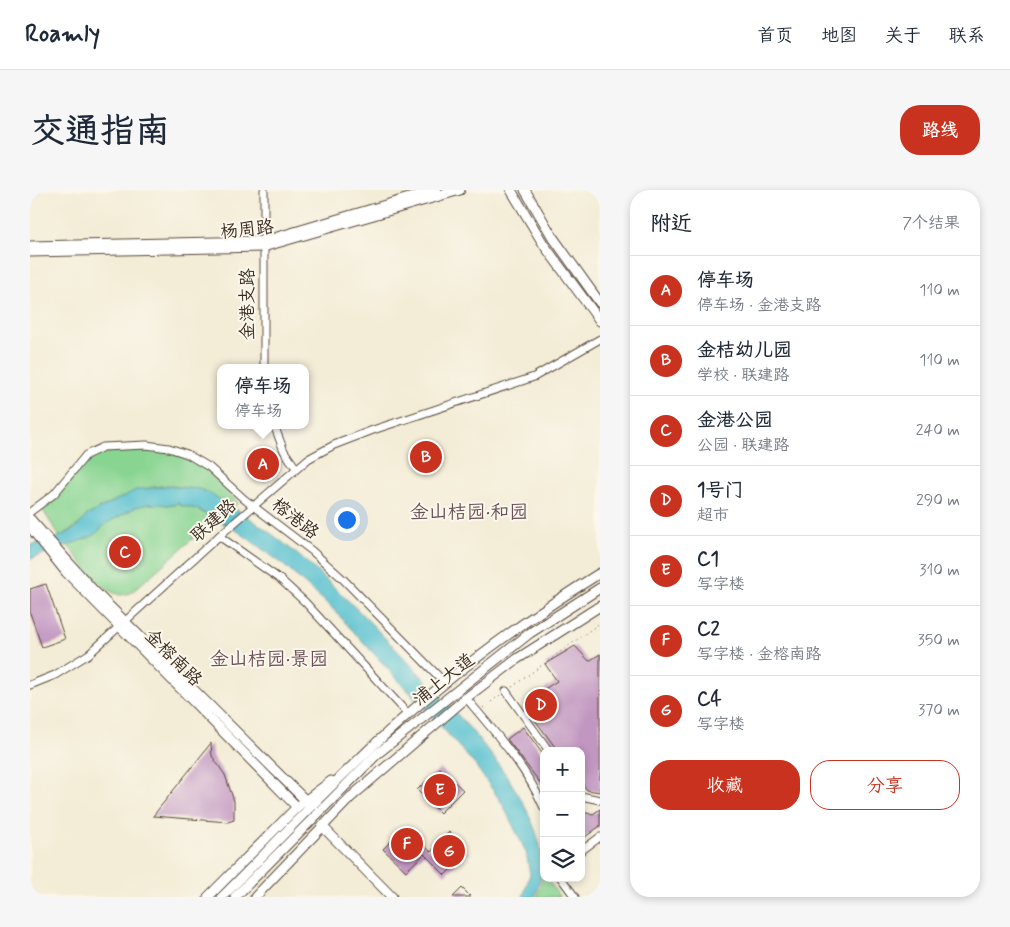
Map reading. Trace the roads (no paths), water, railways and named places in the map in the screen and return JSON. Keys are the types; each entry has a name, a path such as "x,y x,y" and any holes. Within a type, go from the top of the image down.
{"main road":[{"name":"杨周路","path":"30,246 264,244 436,190"},
{"name":"杨周路","path":"30,252 264,244 460,190"},
{"path":"511,190 544,245 600,321"},
{"path":"525,190 552,236 600,303"},
{"path":"30,519 122,624 304,800"},
{"name":"金榕南路","path":"30,528 57,563 122,624 297,807"},
{"name":"浦上大道","path":"222,897 350,768 408,714 445,683 562,596 600,573"},
{"name":"浦上大道","path":"235,897 376,754 530,633 600,588"},
{"path":"255,897 351,797 466,698 525,654 600,606"},
{"name":"浦上大道","path":"208,897 304,800 350,768"},
{"path":"322,826 392,897"}],"street":[{"name":"金港支路","path":"264,190 264,364"},
{"name":"联建路","path":"30,684 56,675 80,661 296,468 315,454 353,437 534,377 600,339"},
{"path":"276,429 284,451 296,468"},
{"name":"榕港路","path":"30,512 54,494 86,456 103,447 116,445 160,446 197,458 343,579 445,683"},
{"path":"219,536 280,580 305,602 408,714"},
{"path":"506,691 546,747"},
{"path":"466,698 516,762 540,799"},
{"path":"585,797 600,800"},
{"path":"585,848 600,837"},
{"path":"564,882 575,897"}],"water":[{"path":"166,486 198,489 207,492 264,528 341,593 451,707 509,780 525,806 540,848 540,881 535,897 523,897 530,874 526,852 502,803 475,765 330,606 280,562 239,532 197,509 179,505 178,502 174,505 148,504 136,507 107,523 93,536 30,559 30,545 54,539 69,532 86,516 136,490"}],"place":[{"name":"金桔幼儿园","path":"426,457"},
{"name":"停车场","path":"263,464"},
{"name":"金港公园","path":"125,552"},
{"name":"1号门","path":"541,705"},
{"name":"C1","path":"440,790"},
{"name":"C2","path":"407,844"},
{"name":"C4","path":"449,851"}],"district":[{"name":"金山桔园·和园","path":"469,512"},
{"name":"金山桔园·景园","path":"269,659"}]}
